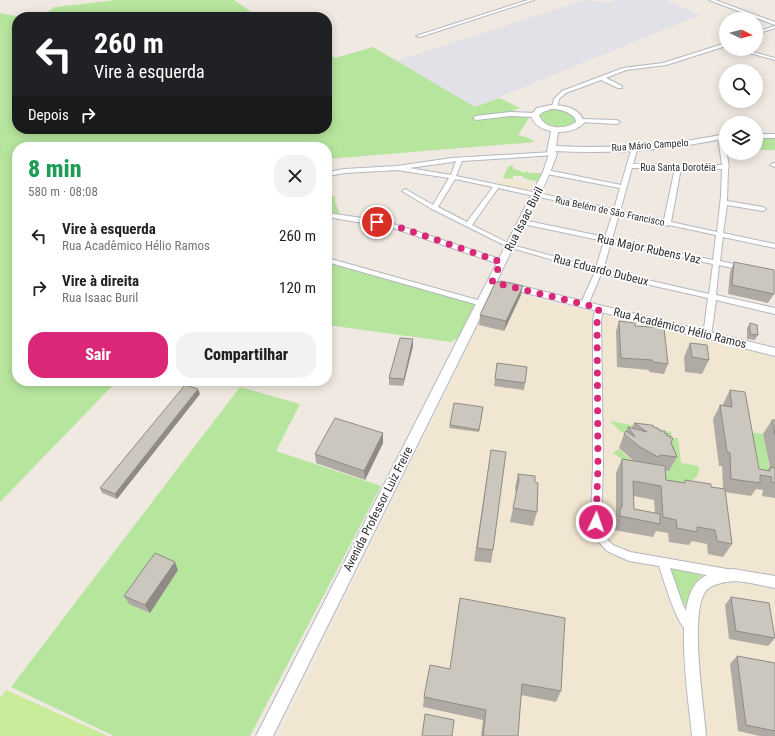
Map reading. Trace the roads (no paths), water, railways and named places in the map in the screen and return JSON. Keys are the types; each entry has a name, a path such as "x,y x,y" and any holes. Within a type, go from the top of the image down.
{"main road":[{"path":"555,107 572,111 580,116 581,121 576,127 564,130 555,129 540,124 535,120 537,111 543,108 555,107"},
{"name":"Rua Isaac Buril","path":"555,129 555,148"},
{"name":"Rua Isaac Buril","path":"492,282 537,195 555,148 564,130"},
{"path":"763,136 775,136"},
{"name":"Rua Mário Campelo","path":"555,148 573,149 635,147 696,142 719,137"},
{"name":"Avenida Professor Luiz Freire","path":"264,736 492,282"}],"street":[{"path":"418,36 532,0"},
{"path":"711,0 775,25"},
{"path":"763,31 775,25"},
{"path":"555,107 557,99 564,92 629,68 664,64 719,46"},
{"path":"763,54 775,53"},
{"path":"762,56 775,59"},
{"path":"602,78 620,87"},
{"path":"476,118 510,114 535,115"},
{"path":"581,121 617,122"},
{"path":"584,305 599,271 635,147"},
{"name":"Rua Mário Campelo","path":"460,160 540,154 555,148"},
{"path":"434,208 453,178 460,160"},
{"name":"Rua Belém de São Francisco","path":"332,173 397,168 460,160"},
{"path":"707,336 720,234 725,160"},
{"name":"Rua Santa Dorotéia","path":"630,166 726,167"},
{"path":"667,224 678,167"},
{"name":"Rua Belém de São Francisco","path":"397,168 537,195 775,246"},
{"path":"547,172 624,187"},
{"path":"468,226 496,187"},
{"name":"Rua Eduardo Dubeux","path":"405,191 468,226 510,246 599,271 775,311"},
{"path":"723,202 763,209"},
{"path":"332,216 395,226 501,262"},
{"name":"Rua Major Rubens Vaz","path":"524,222 608,241 753,270"},
{"path":"332,261 482,304"},
{"name":"Rua Acadêmico Hélio Ramos","path":"492,282 775,352"},
{"path":"599,308 597,320 597,528 600,538 604,543 617,552 642,559 775,582"},
{"path":"663,562 678,607 690,629"},
{"path":"699,736 690,629 694,603 702,586 719,578 732,575"}]}
